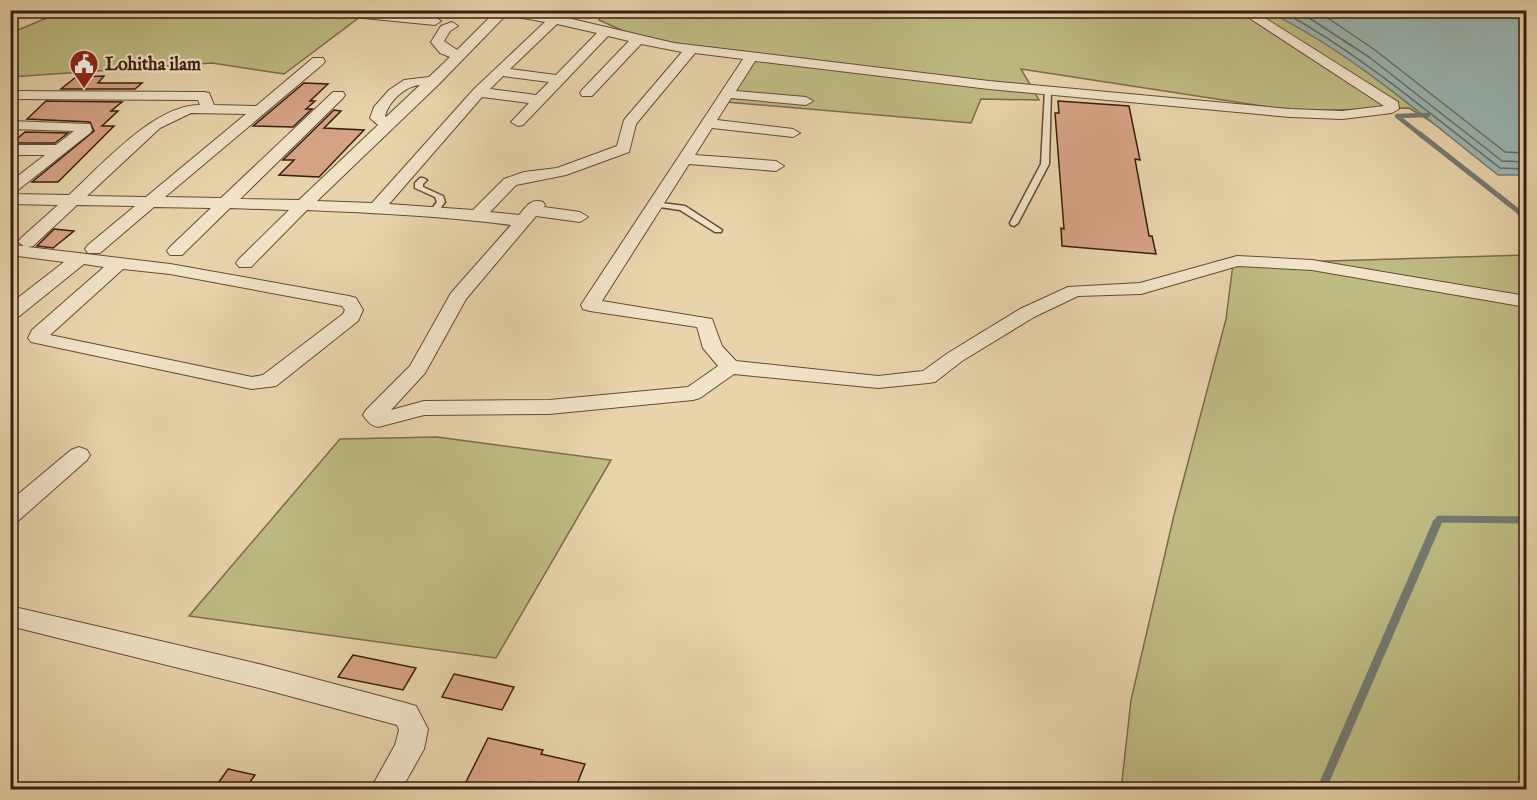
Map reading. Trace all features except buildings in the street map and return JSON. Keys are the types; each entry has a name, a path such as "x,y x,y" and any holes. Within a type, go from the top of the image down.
{"street":[{"path":"10,14 25,10"},
{"path":"323,10 375,13 435,21"},
{"path":"245,263 387,124 377,118 378,112 389,97 409,83 434,81 502,11 555,19 584,19 605,32 691,50 1048,90 1290,113 1342,115 1392,109 1391,102 1243,10"},
{"path":"375,210 479,92 555,19"},
{"path":"452,26 445,29 437,42 445,50 459,56"},
{"path":"518,122 605,32"},
{"path":"587,93 637,39"},
{"path":"477,215 510,182 524,177 560,172 624,149 629,123 691,50"},
{"path":"730,367 713,348 705,322 590,305 750,57"},
{"path":"10,314 153,201 318,61"},
{"path":"499,72 559,79"},
{"path":"479,92 540,100"},
{"path":"727,94 806,101"},
{"path":"10,95 204,96 208,108"},
{"path":"176,251 338,95"},
{"path":"27,242 155,125 189,109 260,110"},
{"path":"708,123 793,133"},
{"path":"10,125 85,127 85,130 10,190"},
{"path":"10,150 58,150"},
{"path":"685,159 776,166"},
{"path":"10,199 302,205 477,215 531,212 580,217"},
{"path":"531,212 458,297 418,369 374,415 378,420 424,408 549,407 693,393 730,367 878,381 928,377 955,357 1027,313 1076,291 1141,288 1237,261 1312,265 1527,302"},
{"path":"10,250 87,254 118,264 170,269 349,303 354,309 351,316 269,381 252,383 38,338 39,334 118,264"},
{"path":"10,515 79,455"},
{"path":"10,616 263,677 406,715 414,729 409,749 385,789"}],"lane":[{"path":"1014,223 1045,164 1048,90"},
{"path":"423,180 419,183 419,188 439,196 441,202 434,211"},
{"path":"656,204 682,208 718,230"}],"shaded area":[{"path":"270,10 361,16 284,74 212,63 11,77 11,33 63,11"},
{"path":"603,10 1526,11 1509,169 1409,108 1295,111 1021,69 1039,100 981,99 971,123 726,102 758,55 639,38 599,20"},
{"path":"1526,255 1526,789 1121,790 1131,700 1174,515 1226,319 1233,264"},
{"path":"437,437 611,460 496,658 189,616 340,439"}],"water":[{"path":"1267,11 1526,11 1526,175 1498,175 1415,108 1357,66 1298,27"}],"waterway":[{"path":"1422,136 1397,116 1428,115"},
{"path":"1420,134 1518,211 1526,221"},
{"path":"1437,523 1439,519 1526,520"},
{"path":"1321,790 1437,523"}],"place":[{"name":"Lohitha ilam","path":"84,90"}]}
